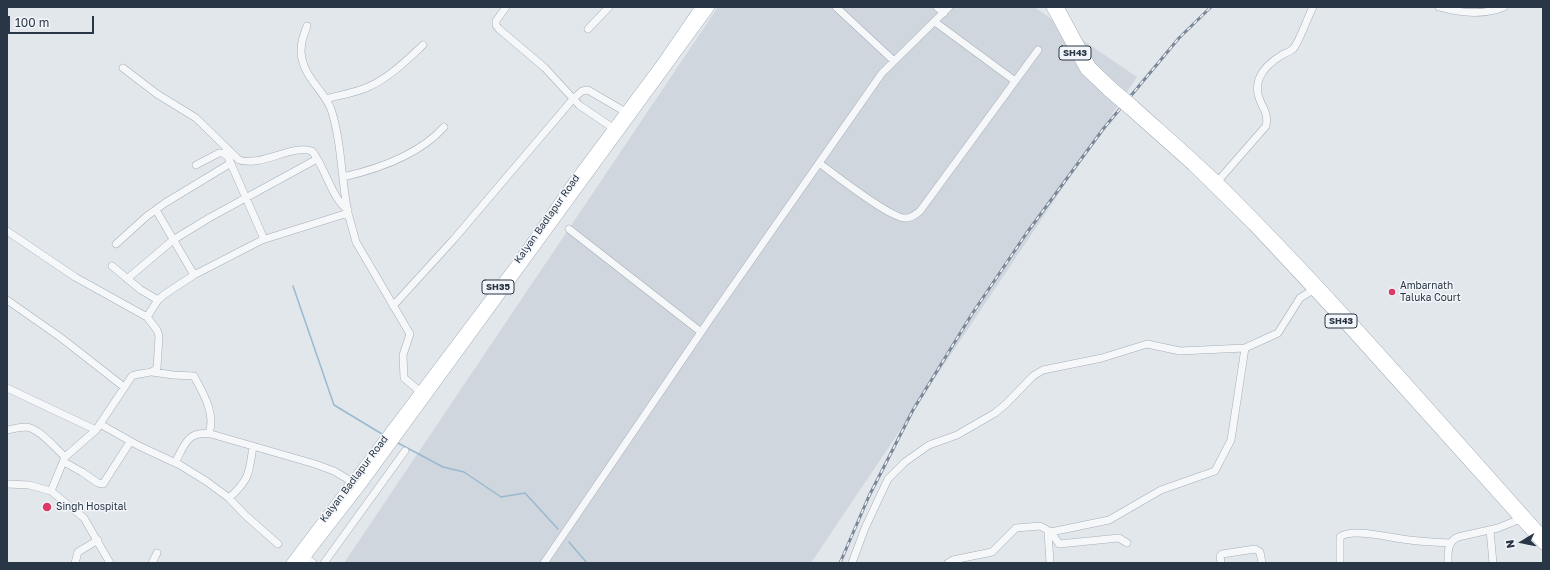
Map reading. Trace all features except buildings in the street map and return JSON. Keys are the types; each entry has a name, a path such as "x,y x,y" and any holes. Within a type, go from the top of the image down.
{"main road":[{"name":"Kalyan Badlapur Road","path":"588,168 613,128 628,114 700,7"},
{"name":"Kalyan Badlapur Road","path":"291,563 305,559 387,443 496,296 588,168 710,7"},
{"name":"SH43","path":"1051,7 1085,70 1111,90 1218,181 1523,518 1543,545"},
{"name":"SH43","path":"1059,7 1091,66 1111,90"},
{"name":"SH43","path":"1130,106 1315,288"},
{"name":"SH43","path":"1523,518 1543,535"}],"street":[{"path":"506,7 496,21 496,25 499,29 545,68 573,99 589,113 613,128"},
{"path":"588,29 609,7"},
{"path":"836,7 894,61"},
{"path":"937,7 944,13"},
{"path":"544,563 701,332 882,73 949,7"},
{"path":"1218,181 1266,126 1268,121 1261,106 1257,90 1262,71 1268,64 1292,50 1313,7"},
{"path":"1439,7 1456,12 1482,13 1504,7"},
{"path":"935,22 1016,81"},
{"path":"307,26 300,48 304,68 326,99 336,126 348,211 356,242 410,334 403,355 404,378 423,394"},
{"path":"326,99 367,88 377,83 423,45"},
{"path":"819,163 886,210 899,217 906,218 914,216 920,211 1038,50"},
{"path":"123,68 157,94 196,118 239,160 253,161 298,150 312,151 340,203 348,211"},
{"path":"393,306 454,239 573,99 582,91 588,90 628,114"},
{"path":"343,177 373,169 418,148 434,138 444,127"},
{"path":"196,165 213,156 223,153 228,157 264,239"},
{"path":"127,279 173,240 209,218 317,159"},
{"path":"116,244 156,210 231,163"},
{"path":"156,210 194,275"},
{"path":"147,317 158,300 194,275 264,239 348,211"},
{"path":"569,229 701,332"},
{"path":"7,232 76,277 147,317 157,330 160,342 157,368 152,372"},
{"path":"112,266 141,290 158,300"},
{"path":"852,563 865,528 888,480 905,462 929,445 957,435 995,413 1006,404 1033,376 1043,370 1102,358 1147,344 1180,351 1245,348 1278,333 1300,298 1315,288"},
{"path":"7,300 60,337 124,387"},
{"path":"1050,532 1109,520 1161,490 1215,471 1232,440 1245,348"},
{"path":"51,491 64,460 98,427 132,376 138,373 152,372 173,376 194,376 210,413 211,427 209,433"},
{"path":"7,388 98,427 175,463 206,481 229,498 245,515 278,544"},
{"path":"7,430 26,427 31,428 45,438 64,460 98,483 103,484 130,442"},
{"path":"175,463 186,441 192,436 202,432 315,464 334,471 357,485"},
{"path":"229,498 242,486 248,476 253,446"},
{"path":"324,563 405,450"},
{"path":"7,484 29,485 51,491 84,518 110,563"},
{"path":"1448,563 1448,550 1450,543 1458,537 1490,530 1523,518"},
{"path":"948,563 953,560 992,552 1016,528 1040,526 1050,532 1059,544 1119,538 1127,542"},
{"path":"1490,530 1493,563"},
{"path":"1050,532 1050,563"},
{"path":"1340,561 1340,538 1342,535 1347,534 1375,534 1408,540 1450,543"},
{"path":"75,563 78,552 98,540"},
{"path":"1221,563 1220,556 1222,554 1256,549 1260,552 1262,563"},
{"path":"152,563 157,554"}],"shaded area":[{"path":"718,7 1034,7 1137,77 811,563 344,563"}],"waterway":[{"path":"293,286 334,405 382,434"},
{"path":"398,443 443,467 464,472 501,497 525,493 558,529"},
{"path":"569,542 587,563"}],"railway":[{"path":"840,563 869,496 913,410 972,314 1026,234 1104,128 1179,38 1211,7"}],"place":[{"name":"Ambarnath Taluka Court","path":"1392,292"},
{"name":"Singh Hospital","path":"47,507"}]}
